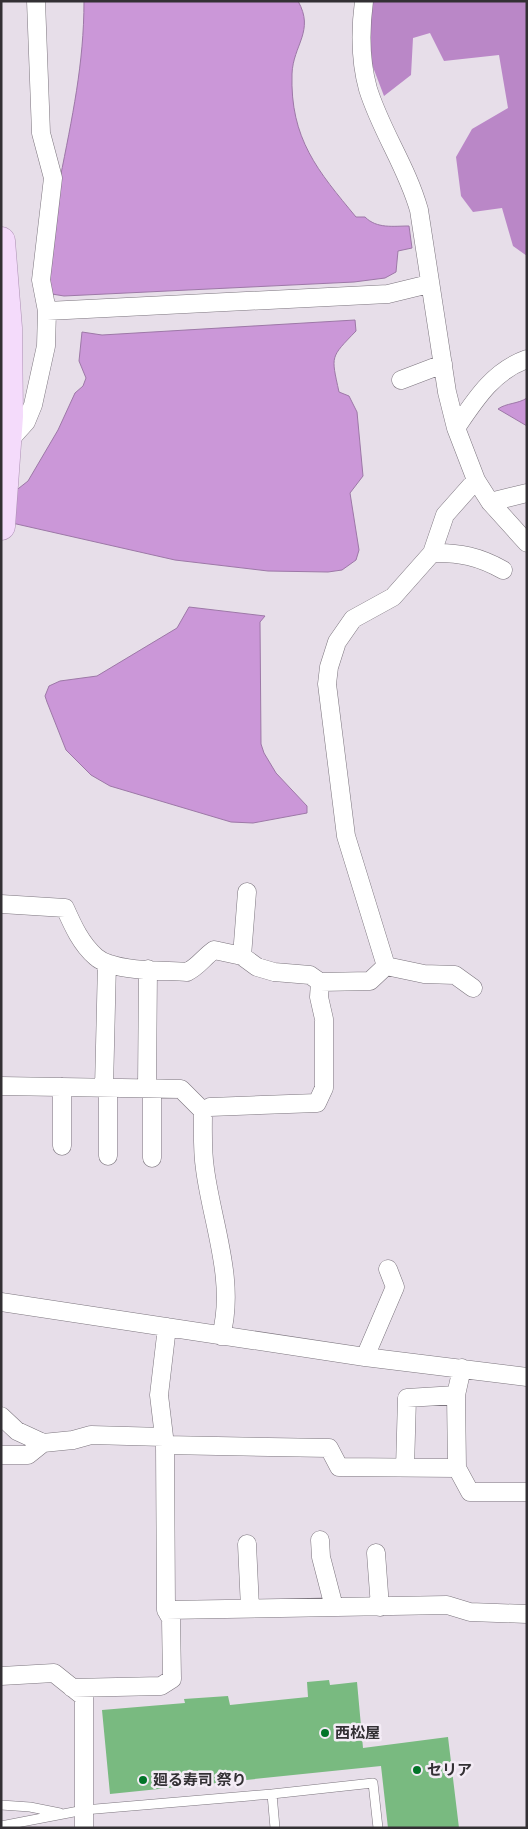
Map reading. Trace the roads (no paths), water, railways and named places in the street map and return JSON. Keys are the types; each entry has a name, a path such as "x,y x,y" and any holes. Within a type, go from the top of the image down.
{"main road":[{"path":"1,241 8,328 8,442 1,526"}],"street":[{"path":"8,442 26,422 33,405 46,346 47,310 41,280 53,178 41,133 36,1"},
{"path":"364,1 361,36 362,62 368,89 412,186 419,210 447,392 456,428 476,480 490,502 527,543"},
{"path":"47,310 388,294 429,284"},
{"path":"456,428 479,393 500,374 527,359"},
{"path":"401,380 443,364"},
{"path":"386,966 346,836 327,684 329,667 337,642 353,619 393,597 432,553 445,515 476,480"},
{"path":"490,502 527,493"},
{"path":"432,553 453,552 485,560 503,570"},
{"path":"242,956 247,892"},
{"path":"1,904 65,908 77,936 97,958 116,966 187,972 194,969 202,958 214,950 242,956 257,967 274,972 310,975 320,982 370,982 386,966"},
{"path":"107,963 106,1088 108,1156"},
{"path":"386,966 424,974 455,975 473,988"},
{"path":"148,969 152,1158"},
{"path":"203,1111 210,1107 317,1103 324,1088 324,1019 319,997 320,982"},
{"path":"1,1086 181,1089 203,1111 204,1168 220,1247 226,1315 221,1336"},
{"path":"62,1087 62,1146"},
{"path":"365,1357 394,1287 388,1269"},
{"path":"1,1302 365,1357 527,1377"},
{"path":"72,1688 161,1686 172,1679 171,1619 166,1610 164,1441 159,1395 167,1327"},
{"path":"462,1368 456,1395 457,1468 470,1492 527,1492"},
{"path":"406,1468 407,1398 456,1395"},
{"path":"1,1416 17,1431 43,1442 73,1440 91,1435 164,1441 329,1448 339,1467 457,1468"},
{"path":"1,1455 28,1456 43,1442"},
{"path":"320,1540 321,1557 334,1607"},
{"path":"247,1544 250,1608"},
{"path":"376,1553 380,1606"},
{"path":"166,1610 447,1605 470,1612 527,1614"},
{"path":"1,1676 54,1673 84,1698 84,1819"}],"lane":[{"path":"1,1805 30,1807 84,1819 272,1794 374,1783 378,1828"},
{"path":"272,1794 275,1828"},
{"path":"1,1826 36,1821 60,1813"}],"place":[{"name":"西松屋","path":"325,1733"},
{"name":"セリア","path":"417,1770"},
{"name":"廻る寿司 祭り","path":"143,1780"}]}
